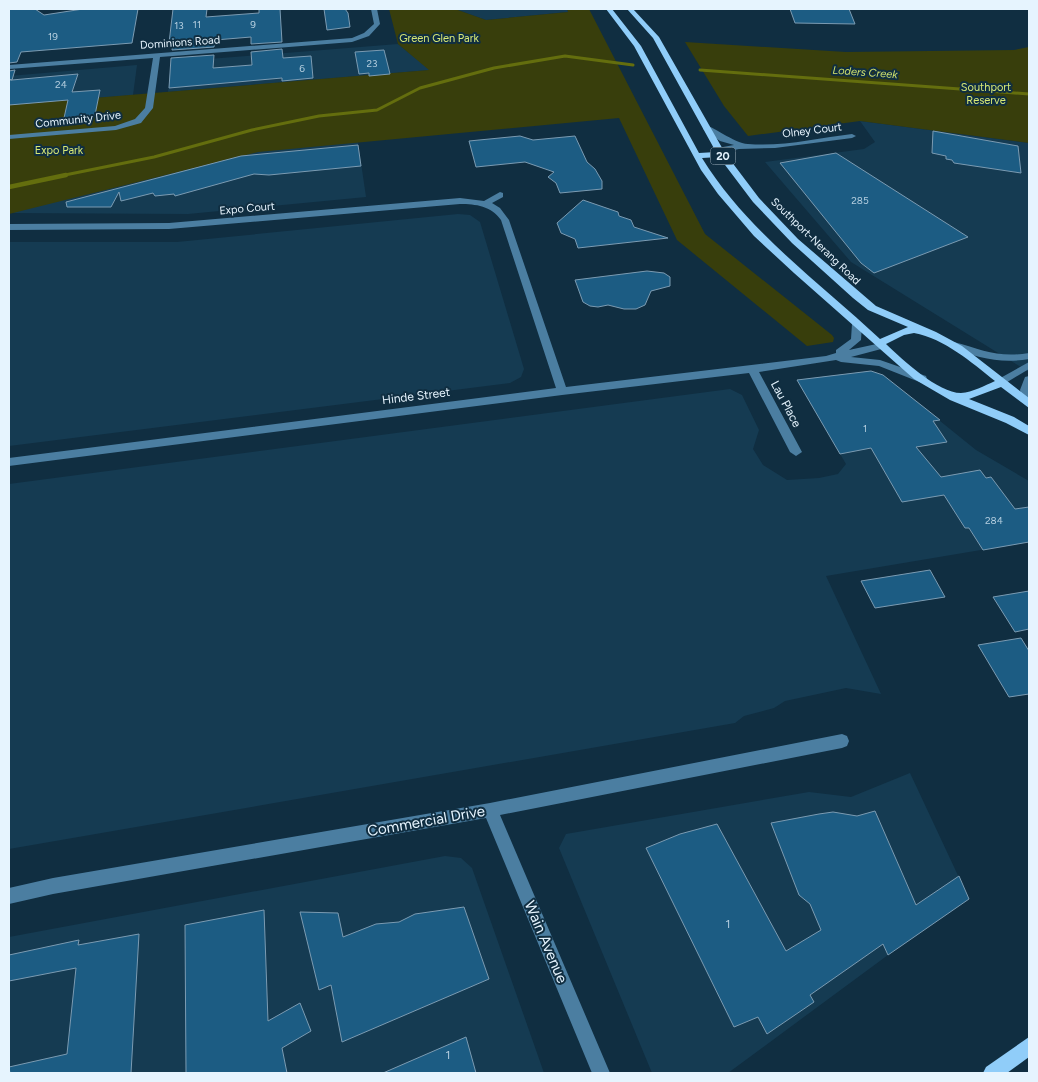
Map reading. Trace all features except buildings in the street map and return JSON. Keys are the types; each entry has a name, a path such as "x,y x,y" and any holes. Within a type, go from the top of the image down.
{"main road":[{"name":"20","path":"609,9 638,45 696,156 711,180 752,229 788,265 880,345 927,381 948,394 1029,430"},
{"name":"Southport-Nerang Road","path":"634,10 656,37 721,154 756,200 776,222 856,296 872,308 932,334"},
{"path":"696,156 721,154"},
{"name":"20","path":"880,345 902,332 914,330 932,334 1002,381 1029,404"},
{"path":"948,394 964,396 1002,381"},
{"path":"992,1073 1029,1046"}],"street":[{"name":"Dominions Road","path":"9,68 352,40 374,30 377,24 374,9"},
{"name":"Community Drive","path":"9,137 116,128 138,121 149,108 157,55"},
{"name":"Olney Court","path":"706,127 723,138 748,146"},
{"name":"Olney Court","path":"775,146 748,146 726,149 721,154 732,157 775,146 852,136"},
{"path":"486,203 500,195"},
{"name":"Expo Court","path":"9,227 169,226 460,201 486,203"},
{"path":"486,203 496,208 505,220 562,391"},
{"name":"Hinde Street","path":"826,359 848,347 856,340 857,324"},
{"path":"949,344 995,358 1029,356"},
{"name":"Hinde Street","path":"9,462 562,391 752,369 826,359 880,345"},
{"name":"Hinde Street","path":"826,359 880,363 927,381"},
{"path":"1002,381 1029,365"},
{"name":"Lau Place","path":"752,369 796,452"},
{"path":"1029,380 1025,390 1029,404"},
{"name":"Commercial Drive","path":"9,896 53,886 490,810 842,741"},
{"name":"Wain Avenue","path":"490,810 602,1073"}],"shaded area":[{"path":"455,9 567,9 568,12 486,20"},
{"path":"398,44 430,70 168,92 171,62"},
{"path":"137,65 133,95 9,105 9,76"},
{"path":"860,121 1029,143 1029,372 851,262 765,162 864,149 875,142"},
{"path":"358,142 366,197 188,214 11,213 239,153"},
{"path":"458,214 470,215 480,222 524,369 521,377 510,383 9,446 9,242 177,242"},
{"path":"871,371 883,375 976,450 1029,481 1029,542 826,576 881,694 846,688 785,701 774,708 744,716 735,723 9,849 9,484 730,389 742,395 759,430 753,449 763,465 787,480 819,478 838,474 846,464 800,386 802,379"},
{"path":"910,773 969,899 888,955 728,1073 652,1073 559,848 566,834 809,792 851,797"},
{"path":"445,856 461,858 472,868 544,1073 9,1073 9,937"}],"green space":[{"name":"Expo Park","path":"389,9 455,9 486,20 568,12 567,9 589,9 705,234 832,335 834,338 833,342 807,346 677,240 619,118 258,152 9,214 9,105 429,70 398,44"},
{"name":"Southport Reserve","path":"685,42 846,52 1014,50 1029,47 1029,143 860,121 748,136 724,106"}],"waterway":[{"path":"60,176 154,157 252,130 319,116 377,110 420,88 494,68 565,56 633,65"},
{"name":"Loders Creek","path":"700,70 1029,94"},
{"path":"9,187 66,175"}],"park label":[{"name":"Green Glen Park","path":"439,38"}]}
